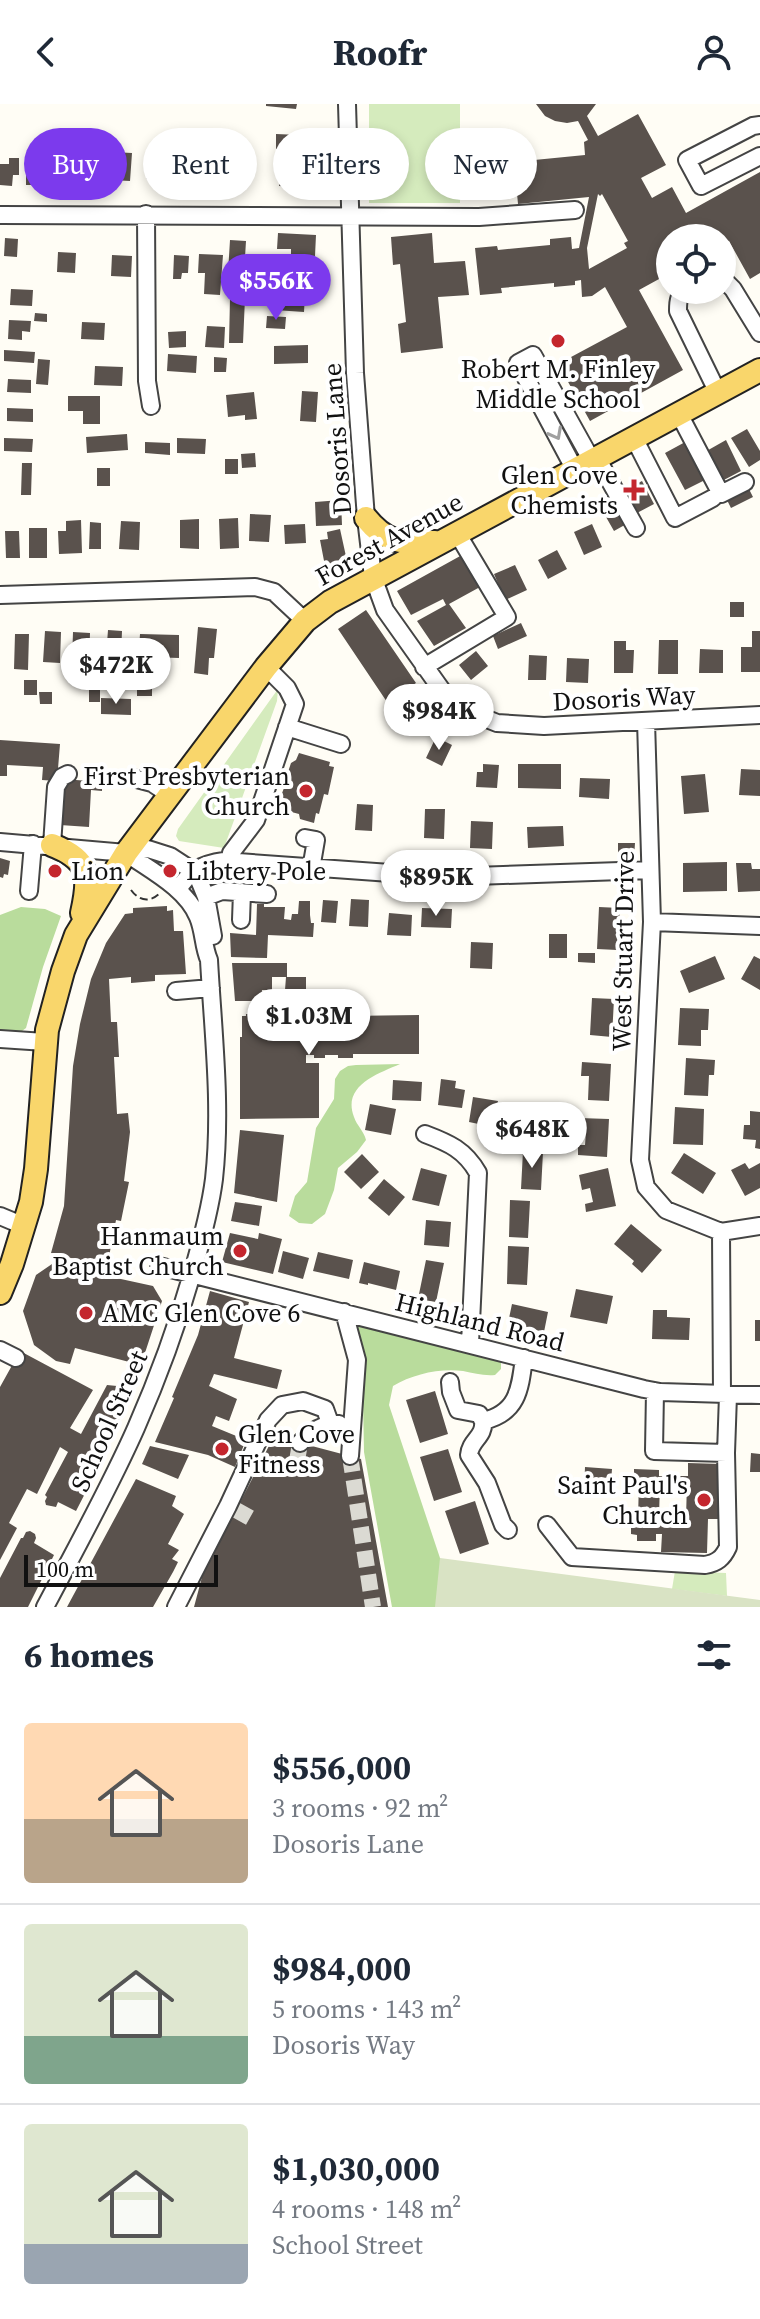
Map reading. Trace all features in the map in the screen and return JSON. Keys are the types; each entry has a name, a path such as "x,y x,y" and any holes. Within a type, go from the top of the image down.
{"main road":[{"name":"Forest Avenue","path":"76,935 126,853 266,667 305,621 373,577 760,370"},
{"path":"366,518 385,538 399,542 448,538"},
{"path":"0,1293 31,1202 45,1042 85,902 88,877 69,852 42,845"}],"street":[{"name":"Dosoris Lane","path":"347,104 355,373 373,577"},
{"path":"760,125 687,160 701,186 760,156"},
{"path":"0,215 479,217 575,210"},
{"path":"146,214 147,381 151,406"},
{"path":"736,294 760,333"},
{"path":"678,304 678,311 718,393"},
{"path":"588,463 533,355 518,363 588,463 636,528"},
{"path":"679,414 721,494 745,482"},
{"path":"634,438 675,518 713,498"},
{"path":"424,667 507,617 448,538"},
{"name":"Dosoris Way","path":"373,577 385,610 446,696 467,711 497,723 544,726 760,715"},
{"path":"0,595 255,587 274,592 305,621"},
{"path":"229,862 231,853 256,820 295,704 287,688 266,667"},
{"name":"West Stuart Drive","path":"646,721 652,922 640,1160 646,1187 666,1210 721,1232"},
{"path":"287,727 341,744"},
{"path":"29,891 56,787 68,774"},
{"path":"133,778 152,783 170,795"},
{"path":"305,838 316,840 311,869"},
{"path":"0,842 126,853 148,849 170,856 193,871"},
{"name":"School Street","path":"45,1607 135,1431 177,1324 206,1221 213,1180 217,1139 211,988 202,927 196,912 126,853"},
{"path":"170,889 209,863 229,862 446,877 650,870"},
{"name":"School Street","path":"193,871 206,897 214,949 209,960"},
{"path":"206,897 222,891 267,894"},
{"path":"241,920 242,892"},
{"path":"652,922 760,926"},
{"path":"176,991 211,988"},
{"path":"0,1039 45,1042"},
{"path":"425,1134 461,1150 470,1157 478,1173 470,1344"},
{"path":"0,1216 24,1226"},
{"path":"547,1525 572,1557 705,1565 724,1555 728,1547 721,1232 760,1226"},
{"name":"Highland Road","path":"159,1266 655,1391 760,1395"},
{"path":"344,1312 357,1360 350,1456"},
{"path":"0,1350 16,1358"},
{"path":"483,1421 497,1418 514,1401 520,1386 524,1358"},
{"path":"450,1382 458,1410 479,1414 483,1421 483,1433 471,1445 469,1455 485,1479 503,1525 508,1530"},
{"path":"655,1391 654,1451 726,1453"},
{"path":"176,1607 232,1508 268,1420 282,1405 303,1401 325,1409 330,1423"},
{"path":"300,1443 310,1432 330,1423 353,1426"}],"path":[{"path":"131,890 140,899 150,900 170,889"}],"green space":[{"path":"369,104 460,104 460,128 425,128 425,200 460,200 460,203 369,203 369,200 409,200 409,128 369,128"},
{"path":"278,689 277,701 224,848 179,841 176,836 178,829"},
{"path":"21,907 45,909 61,916 26,1028 18,1034 0,1032 0,915"},
{"path":"400,1064 372,1077 357,1089 352,1106 355,1120 366,1140 338,1168 325,1214 312,1224 299,1223 289,1216 295,1196 307,1182 316,1128 334,1099 335,1079 340,1071 356,1065"},
{"path":"344,1312 495,1356 501,1362 501,1369 495,1375 445,1370 409,1378 393,1386 389,1405 440,1558 474,1607 392,1607 364,1452 362,1348"},
{"path":"440,1558 760,1600 760,1607 435,1607"},
{"path":"675,1571 726,1573 727,1596 672,1589"}],"building":[{"path":"266,104 297,104 296,109"},
{"path":"536,104 596,104 587,116 598,136 638,114 666,165 641,178 652,198 672,187 686,213 760,172 760,273 750,279 736,254 736,224 656,224 656,281 639,290 683,370 590,421 558,364 627,327 605,287 592,296 582,297 581,280 575,281 575,285 554,287 554,283 501,288 502,293 480,295 475,248 497,246 498,250 550,245 550,239 571,237 572,249 579,248 589,197 518,204 518,200 537,200 537,160 585,155 584,142 588,140 578,121 555,121 545,116","holes":["598,194 602,194 628,241 624,243 627,248 589,269 587,248"]},
{"path":"127,153 132,153 130,181 127,181"},
{"path":"9,158 19,158 19,175 13,175 12,186 0,185 0,164 9,164"},
{"path":"278,233 316,235 315,256 291,255 291,249 277,249"},
{"path":"432,233 434,263 465,261 469,295 438,297 443,348 401,353 398,324 406,322 400,264 393,265 391,237"},
{"path":"5,238 18,239 17,257 4,256"},
{"path":"230,240 246,241 244,274 228,273"},
{"path":"58,252 76,253 75,273 57,272"},
{"path":"199,254 223,255 220,295 204,294 205,273 198,273"},
{"path":"112,255 132,256 131,277 111,276"},
{"path":"174,255 189,256 188,273 182,273 181,279 173,279"},
{"path":"285,261 295,261 295,266 306,266 306,281 285,281"},
{"path":"248,263 259,264 258,286 247,285"},
{"path":"11,289 33,290 32,306 10,305"},
{"path":"276,292 305,294 304,312 275,310"},
{"path":"230,298 245,298 243,343 229,343"},
{"path":"35,313 47,314 47,322 34,321"},
{"path":"267,316 286,317 285,329 266,328"},
{"path":"9,320 31,321 30,332 22,331 22,340 8,339"},
{"path":"82,322 105,323 104,340 81,339"},
{"path":"207,326 225,327 224,348 205,347"},
{"path":"186,331 186,347 169,348 168,332"},
{"path":"308,345 308,363 274,364 274,346"},
{"path":"4,350 35,352 34,363 4,361"},
{"path":"168,354 197,356 196,373 167,371"},
{"path":"214,357 227,358 226,372 214,372"},
{"path":"38,359 50,360 48,385 36,384"},
{"path":"95,366 123,367 122,386 94,385"},
{"path":"8,379 31,380 31,393 7,392"},
{"path":"302,391 318,392 316,422 300,421"},
{"path":"254,392 257,419 245,420 245,415 228,417 226,395"},
{"path":"68,396 100,396 100,424 83,424 83,411 68,411"},
{"path":"7,408 33,409 33,422 7,421"},
{"path":"747,429 760,451 760,460 749,467 731,438"},
{"path":"127,434 128,450 87,453 86,437"},
{"path":"4,438 33,439 32,452 4,451"},
{"path":"177,438 206,439 205,454 177,453"},
{"path":"726,440 741,471 720,482 703,453"},
{"path":"687,441 707,479 685,490 665,453"},
{"path":"145,442 170,443 170,455 145,453"},
{"path":"255,453 256,467 242,468 241,454"},
{"path":"225,459 238,459 238,474 225,474"},
{"path":"22,463 32,463 31,495 21,495"},
{"path":"97,468 110,468 110,486 97,486"},
{"path":"642,481 654,504 637,513 633,506 630,508 621,492"},
{"path":"748,487 753,497 731,508 726,498"},
{"path":"341,500 342,525 316,526 315,502"},
{"path":"618,501 630,522 614,531 602,510"},
{"path":"250,514 271,515 269,542 249,541"},
{"path":"238,518 239,548 220,549 219,519"},
{"path":"199,519 199,549 180,548 180,520"},
{"path":"81,520 82,553 59,554 58,531 66,531 66,521"},
{"path":"121,521 140,522 139,550 119,549"},
{"path":"90,522 101,523 101,549 89,549"},
{"path":"305,524 306,543 285,544 284,525"},
{"path":"592,524 602,547 584,555 574,532"},
{"path":"29,528 47,528 47,558 29,558"},
{"path":"340,529 347,561 325,566 320,540 328,539 327,532"},
{"path":"5,531 19,531 20,558 6,558"},
{"path":"557,550 567,569 548,579 538,560"},
{"path":"462,555 480,587 449,604 466,628 434,646 417,621 446,605 443,599 411,615 397,591"},
{"path":"515,565 527,590 505,600 494,574"},
{"path":"730,602 744,602 744,617 730,617"},
{"path":"366,610 416,683 387,702 338,629"},
{"path":"521,623 527,636 498,649 493,636"},
{"path":"198,627 217,629 214,658 209,658 208,675 194,673"},
{"path":"108,630 122,631 121,656 106,656"},
{"path":"45,631 61,632 60,663 43,662"},
{"path":"752,631 760,631 760,672 741,672 741,647 752,647"},
{"path":"73,632 90,633 89,663 72,662"},
{"path":"15,634 29,634 28,670 14,669"},
{"path":"140,634 179,635 179,658 149,657 150,648 139,648"},
{"path":"659,640 678,640 678,674 658,674"},
{"path":"614,641 626,641 626,650 634,650 633,673 614,673"},
{"path":"700,649 723,650 723,673 699,673"},
{"path":"476,651 488,666 471,680 459,665"},
{"path":"529,655 547,656 546,680 528,680"},
{"path":"567,658 589,659 588,683 566,682"},
{"path":"137,678 152,678 152,696 137,696"},
{"path":"24,680 37,680 37,695 24,695"},
{"path":"89,689 100,689 100,702 89,702"},
{"path":"39,692 52,692 52,704 40,704"},
{"path":"101,698 131,699 131,715 101,714"},
{"path":"436,737 452,745 442,766 426,758"},
{"path":"0,740 60,744 57,781 42,780 43,767 7,765 7,776 0,776"},
{"name":"First Presbyterian Church","path":"299,753 330,762 329,766 334,767 328,795 324,794 314,823 300,819 299,814 280,809 279,801 284,788 270,784 275,769 288,772"},
{"path":"483,764 499,765 497,788 476,787 477,772 483,772"},
{"path":"518,764 561,764 561,789 518,788"},
{"path":"741,769 760,770 760,796 739,795"},
{"path":"705,774 709,812 684,814 681,776"},
{"path":"580,778 610,779 609,799 579,797"},
{"path":"63,779 102,782 102,791 91,790 89,827 60,825"},
{"path":"357,804 373,805 372,831 355,830"},
{"path":"425,809 445,809 444,839 424,838"},
{"path":"471,821 493,822 492,849 470,848"},
{"path":"563,826 564,846 528,848 527,827"},
{"path":"618,843 635,843 634,858 618,858"},
{"path":"0,858 10,861 8,875 4,874 3,878 0,877"},
{"path":"727,862 727,891 683,892 683,863"},
{"path":"736,863 751,863 752,869 760,869 760,891 738,892"},
{"path":"351,899 369,900 368,927 349,926"},
{"path":"323,900 338,901 336,923 321,922"},
{"path":"299,901 310,901 313,937 268,935 267,958 231,957 230,933 256,935 257,904 285,907 284,919 291,920 292,914 298,914"},
{"path":"167,906 167,911 173,910 174,931 183,931 186,974 155,975 155,981 131,983 131,977 109,979 111,1022 117,1022 119,1057 114,1057 117,1114 128,1113 130,1132 124,1181 129,1182 121,1221 116,1220 107,1267 51,1253 64,1206 73,1066 91,979 106,943 125,914 133,913 133,908"},
{"path":"599,907 620,908 617,950 597,949"},
{"path":"422,908 452,909 451,928 421,927"},
{"path":"389,913 412,915 411,936 387,935"},
{"path":"549,934 567,934 567,958 549,958"},
{"path":"471,942 493,943 492,969 470,968"},
{"path":"578,953 595,953 595,963 578,962"},
{"path":"715,956 725,979 689,993 680,971"},
{"path":"754,956 760,959 760,990 741,979"},
{"path":"232,963 287,963 287,977 272,977 272,990 262,990 261,1001 235,1001"},
{"path":"286,977 306,977 306,990 285,990"},
{"path":"592,998 614,999 612,1037 590,1035"},
{"path":"680,1008 709,1009 708,1030 701,1030 701,1046 678,1045"},
{"path":"303,1013 310,1013 310,1016 319,1016 319,1013 327,1013 327,1016 340,1016 340,1013 347,1013 347,1016 419,1015 419,1054 353,1054 353,1058 325,1055 325,1058 314,1058 314,1055 306,1055 306,1063 319,1063 319,1118 240,1119 242,1016 290,1014 290,1017 303,1016"},
{"path":"686,1058 715,1060 714,1075 709,1075 708,1096 684,1095"},
{"path":"582,1062 611,1064 609,1101 588,1100 589,1076 581,1076"},
{"path":"441,1079 456,1081 455,1088 465,1090 462,1108 438,1105"},
{"path":"393,1080 422,1082 421,1101 392,1100"},
{"path":"473,1097 498,1101 493,1127 469,1122"},
{"path":"370,1104 396,1109 391,1135 365,1130"},
{"path":"529,1107 546,1125 528,1143 511,1125"},
{"path":"675,1107 704,1109 703,1145 673,1144"},
{"path":"750,1111 760,1112 760,1149 755,1148 756,1140 743,1139 744,1125 750,1125"},
{"path":"579,1118 609,1119 607,1157 578,1155 578,1145 585,1145 586,1132 579,1132"},
{"path":"240,1130 284,1135 277,1202 234,1193"},
{"path":"523,1151 543,1152 541,1190 521,1189"},
{"path":"684,1153 716,1173 703,1194 671,1173"},
{"path":"362,1154 379,1172 361,1189 344,1172"},
{"path":"745,1163 749,1169 760,1163 760,1188 745,1196 731,1170"},
{"path":"421,1168 447,1175 439,1206 412,1200"},
{"path":"608,1168 616,1206 586,1212 585,1204 593,1202 590,1188 582,1190 579,1175"},
{"path":"384,1179 405,1197 389,1216 368,1198"},
{"path":"510,1200 530,1201 528,1238 509,1237"},
{"path":"235,1202 262,1206 259,1226 231,1221"},
{"path":"426,1220 451,1222 449,1247 424,1245"},
{"path":"631,1224 662,1250 642,1273 632,1264 634,1261 614,1244"},
{"path":"230,1233 258,1239 259,1233 282,1239 273,1274 222,1262"},
{"path":"508,1246 529,1247 527,1285 507,1284"},
{"path":"283,1251 309,1258 303,1279 278,1272"},
{"path":"318,1252 353,1260 349,1279 313,1271"},
{"path":"426,1260 444,1263 436,1302 418,1299"},
{"path":"364,1262 400,1271 396,1290 359,1283"},
{"path":"52,1264 153,1286 162,1301 141,1365 75,1348 70,1364 56,1361 34,1345 23,1311 36,1275"},
{"path":"576,1289 613,1296 607,1324 570,1317"},
{"path":"210,1291 249,1302 234,1358 282,1370 277,1389 214,1374 209,1386 237,1399 229,1421 216,1416 212,1426 246,1440 235,1467 208,1455 155,1442 198,1335"},
{"path":"512,1304 548,1312 544,1332 508,1323"},
{"path":"653,1310 667,1310 667,1317 690,1318 689,1340 652,1339"},
{"path":"755,1320 760,1320 760,1341 755,1341"},
{"path":"20,1351 93,1390 70,1428 81,1434 107,1385 117,1386 116,1396 129,1402 76,1511 58,1502 56,1507 46,1505 45,1501 45,1495 68,1452 60,1447 37,1494 27,1489 9,1523 17,1528 0,1560 0,1387"},
{"path":"435,1391 448,1434 420,1443 406,1400"},
{"path":"274,1436 361,1459 388,1607 194,1607 202,1577"},
{"path":"150,1446 189,1455 178,1479 142,1464"},
{"path":"448,1449 462,1492 434,1501 420,1457"},
{"path":"751,1453 760,1454 760,1472 750,1472"},
{"name":"Saint Paul's Church","path":"688,1463 722,1464 721,1519 708,1519 707,1553 661,1552 662,1534 656,1534 656,1541 637,1541 637,1535 631,1534 631,1520 638,1520 639,1479 634,1479 634,1469 659,1470 659,1476 688,1476","holes":["660,1481 687,1482 686,1518 659,1517"]},
{"path":"585,1467 612,1469 610,1496 584,1494"},
{"path":"136,1479 176,1496 172,1506 184,1514 168,1544 179,1550 172,1559 178,1562 173,1572 153,1607 67,1607"},
{"path":"475,1501 489,1544 460,1554 445,1511"},
{"path":"30,1531 35,1534 34,1543 54,1555 28,1607 0,1607 0,1578 21,1538"}],"tunnel":[{"path":"297,1461 300,1443"},
{"path":"350,1456 373,1607"},
{"path":"236,1510 252,1519"}],"place":[{"name":"Robert M. Finley Middle School","path":"558,341"},
{"name":"Glen Cove Chemists","path":"634,490"},
{"name":"First Presbyterian Church","path":"306,791"},
{"name":"Lion","path":"55,871"},
{"name":"Libtery Pole","path":"170,871"},
{"name":"Hanmaum Baptist Church","path":"240,1251"},
{"name":"AMC Glen Cove 6","path":"86,1313"},
{"name":"Glen Cove Fitness","path":"222,1449"},
{"name":"Saint Paul's Church","path":"704,1500"}]}
